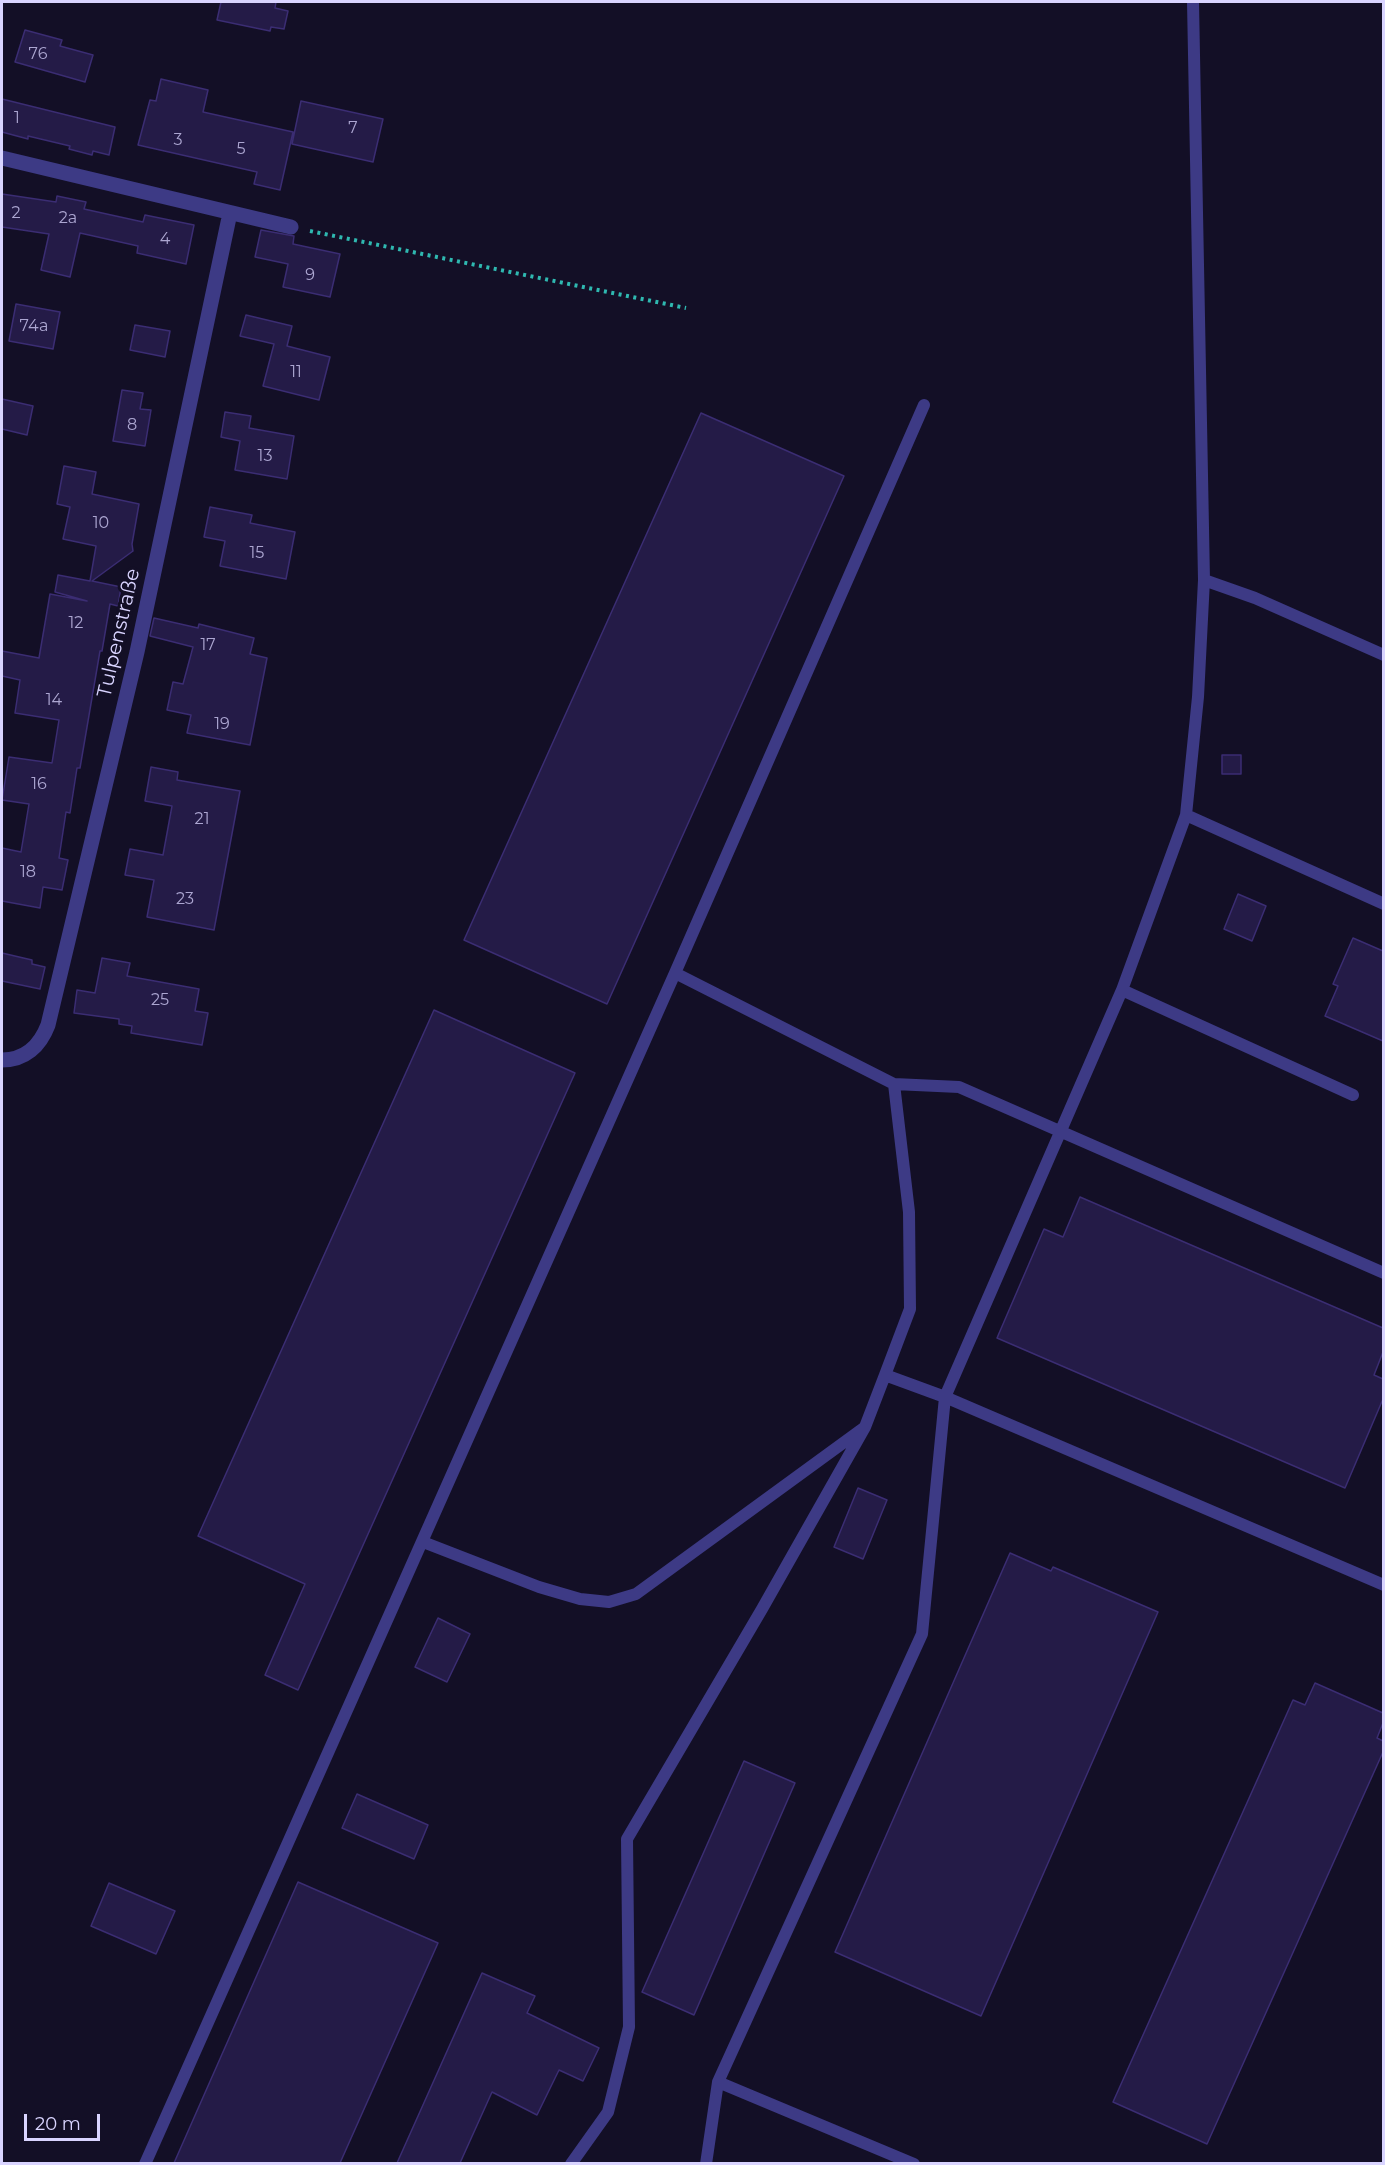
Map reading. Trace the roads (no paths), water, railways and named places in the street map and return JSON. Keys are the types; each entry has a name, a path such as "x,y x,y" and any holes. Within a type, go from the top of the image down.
{"street":[{"path":"2,158 291,227"},
{"name":"Tulpenstraße","path":"2,1060 16,1059 37,1046 44,1036 51,1014 137,652 230,213"}],"lane":[{"path":"706,2163 718,2082 922,1634 945,1397 1122,990 1186,815 1198,697 1204,580 1193,2"},
{"path":"145,2163 423,1542 924,405"},
{"path":"1204,580 1255,598 1383,655"},
{"path":"1186,815 1383,904"},
{"path":"675,973 894,1084 959,1088 1383,1273"},
{"path":"1122,990 1353,1095"},
{"path":"571,2163 608,2112 629,2027 627,1839 762,1609 865,1427 910,1309 909,1212 894,1084"},
{"path":"885,1376 945,1397 1383,1585"},
{"path":"423,1542 539,1587 580,1599 609,1602 636,1594 865,1427"},
{"path":"718,2082 914,2163"}]}
